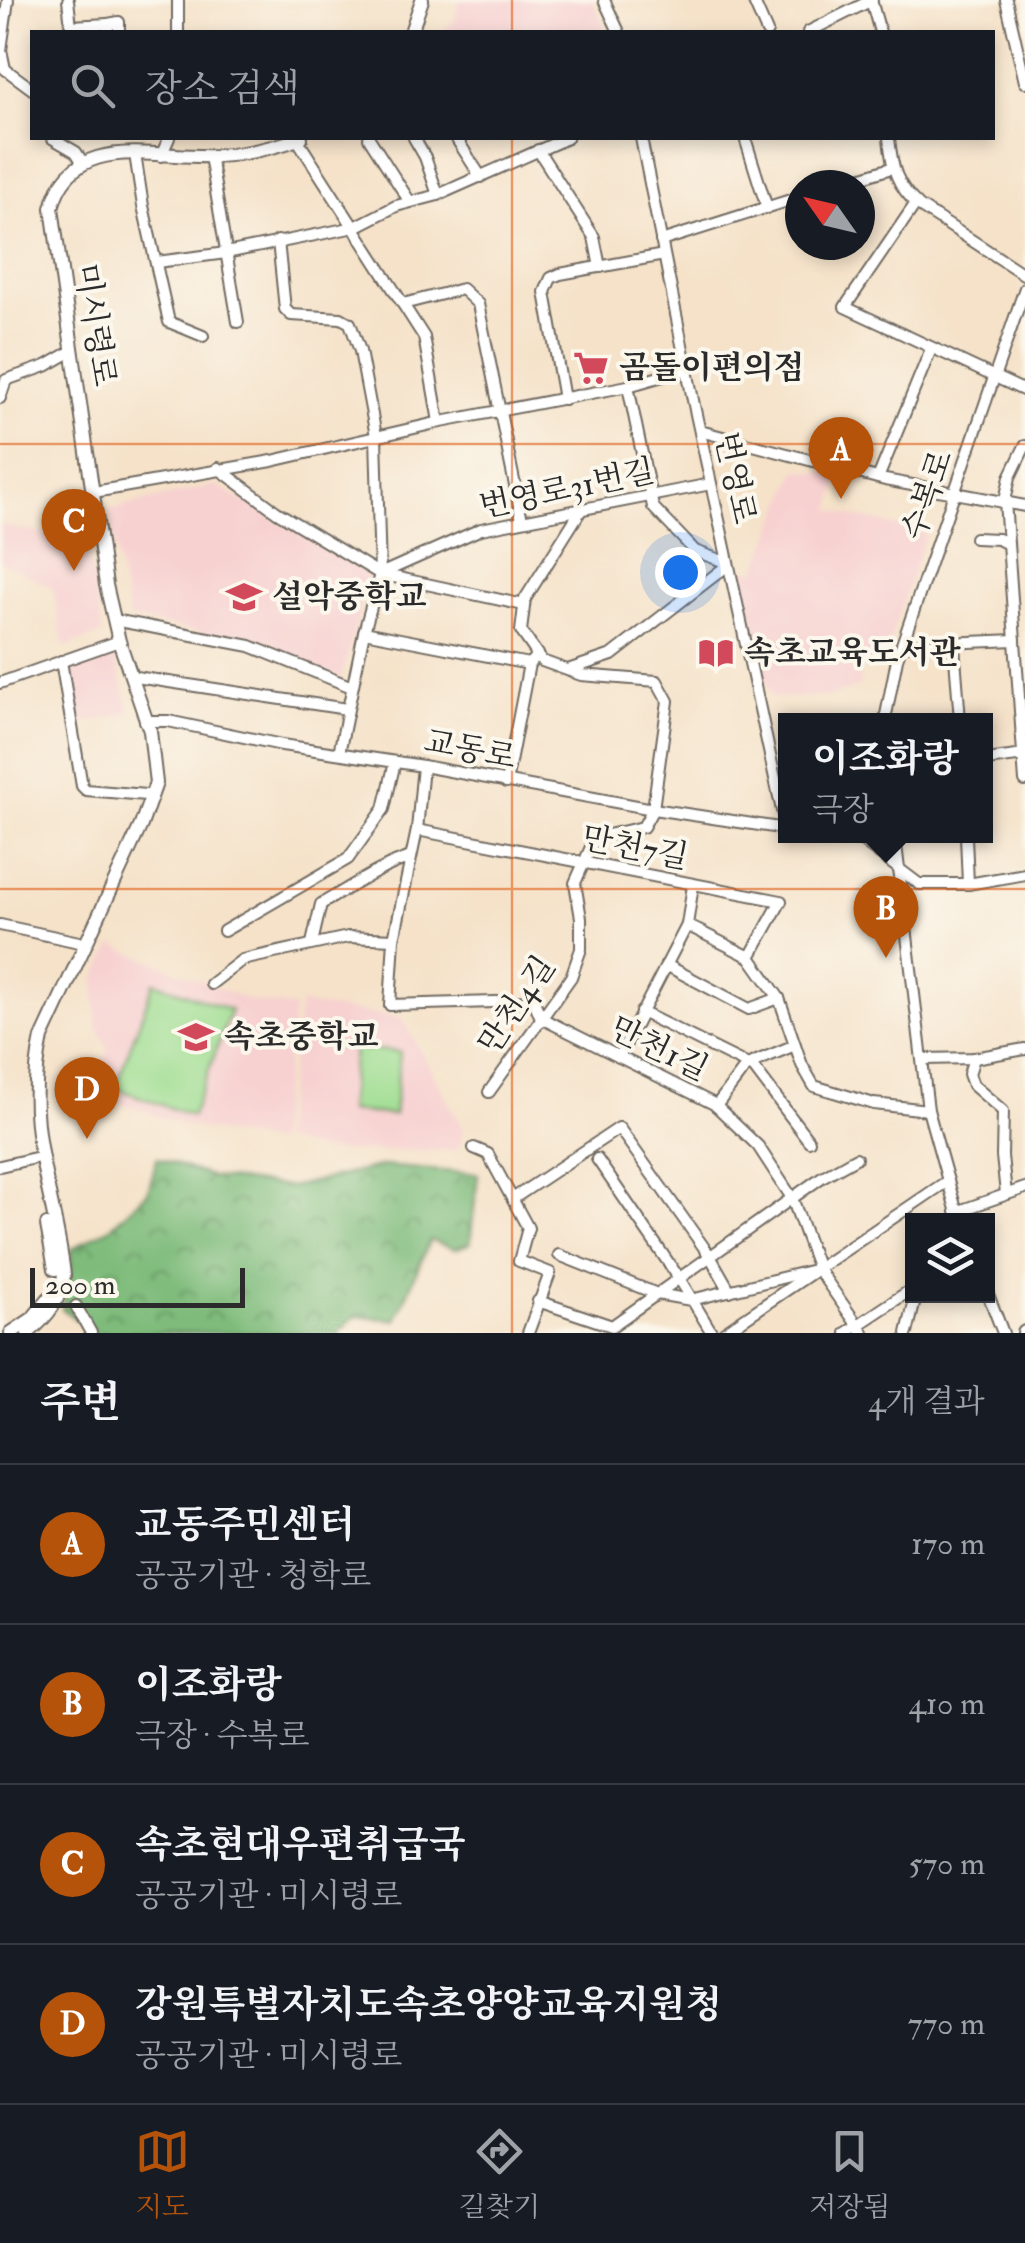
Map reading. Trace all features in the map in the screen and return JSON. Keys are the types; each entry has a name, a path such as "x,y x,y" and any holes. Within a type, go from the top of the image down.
{"main road":[{"path":"412,30 422,0"},
{"path":"83,163 99,156 250,153 292,140"},
{"name":"미시령로","path":"11,1333 44,1306 56,1280 24,1094 27,1064 36,1034 154,793 153,741 114,620 52,208 62,182 83,163"},
{"name":"미시령로","path":"82,943 146,796 151,767 145,721"},
{"name":"미시령로","path":"28,1333 54,1306 64,1276 36,1158"}],"street":[{"path":"8,0 1,50 5,68 30,87"},
{"path":"68,0 71,26 108,28"},
{"path":"178,0 178,30"},
{"path":"604,0 618,30"},
{"path":"753,0 765,30"},
{"path":"812,30 871,0 879,30"},
{"path":"1006,0 1025,82"},
{"path":"55,140 76,152 83,163"},
{"path":"161,156 169,140"},
{"path":"299,140 424,338 440,422"},
{"path":"370,140 410,202"},
{"path":"415,140 438,196"},
{"path":"457,140 481,177"},
{"path":"157,262 226,253 354,227 410,202 438,196 562,140"},
{"name":"번영로","path":"641,140 778,792"},
{"path":"746,140 767,208"},
{"path":"889,140 891,168 905,193 1025,275"},
{"path":"538,150 594,237 600,266"},
{"path":"135,154 169,322 203,336"},
{"path":"210,156 238,322"},
{"path":"875,173 891,168"},
{"path":"661,241 785,202"},
{"path":"916,203 845,307 1025,391"},
{"path":"278,242 285,309 291,315 341,318 350,323 360,351 376,436 380,574 339,753"},
{"path":"564,399 544,292 546,285 560,274 664,255"},
{"name":"수복로","path":"885,713 902,644 1025,288"},
{"path":"403,304 462,289 478,304 522,520"},
{"path":"878,478 931,349"},
{"path":"0,398 3,381 46,366 72,351"},
{"path":"94,492 272,461 440,422 628,386 687,369"},
{"path":"628,386 653,507 695,551 728,564"},
{"path":"700,431 878,478 1025,506"},
{"path":"1025,446 1004,501 1015,640 1021,668 1025,780"},
{"path":"218,468 277,512 380,574 524,605"},
{"name":"번영로31번길","path":"380,574 481,529 711,484"},
{"path":"581,510 524,605 520,630 540,658 581,675 657,681 668,701 653,809 643,827 595,838 581,864"},
{"path":"975,538 998,539 1008,544"},
{"path":"567,670 612,654 728,564"},
{"path":"114,620 250,646 352,687"},
{"path":"364,632 529,664 540,658"},
{"path":"902,644 1015,640"},
{"path":"0,682 119,642"},
{"path":"954,645 959,713"},
{"path":"61,661 82,786 86,790 146,796"},
{"path":"506,783 529,664"},
{"path":"136,678 347,709"},
{"name":"교동로","path":"145,721 168,721 274,744 778,828"},
{"path":"993,759 1024,756"},
{"path":"224,931 348,860 384,809 395,762"},
{"name":"만천1길","path":"423,766 417,830 394,939 390,1006 534,1001 541,1018 716,1106 758,1146 792,1198 818,1269 860,1329"},
{"name":"만천7길","path":"417,830 781,901 750,957"},
{"path":"871,843 919,884 968,884 1025,874"},
{"path":"896,843 928,1110 956,1213"},
{"path":"966,843 968,884"},
{"path":"312,943 321,904 373,876 382,866 412,857"},
{"name":"만천4길","path":"488,1092 571,977 581,949 575,883 581,864"},
{"path":"619,1057 688,925 692,884"},
{"path":"0,925 82,943"},
{"name":"만천7길","path":"688,925 750,957 779,998 794,1045 814,1086 874,1104 928,1110"},
{"path":"211,984 242,960 348,937 394,939"},
{"path":"666,965 749,1009 779,998"},
{"path":"641,1012 754,1068 809,1140"},
{"path":"716,1106 747,1065 794,1045"},
{"path":"924,1059 974,1058 1025,1049"},
{"path":"974,1058 969,1074 974,1084 1003,1110 1006,1194"},
{"path":"514,1198 619,1128 710,1256 730,1291"},
{"path":"474,1148 488,1154 528,1228 519,1261 550,1273 528,1333"},
{"path":"0,1166 36,1158"},
{"path":"596,1158 712,1333"},
{"path":"538,1301 612,1326 792,1198 856,1158"},
{"path":"723,1333 946,1182"},
{"path":"964,1213 1025,1188"},
{"path":"559,1255 657,1294 691,1300 818,1269"},
{"path":"846,1333 860,1329 905,1298"},
{"path":"908,1333 912,1303"},
{"path":"991,1303 1003,1333"},
{"path":"76,1306 91,1333"}],"shaded area":[{"path":"459,0 592,0 606,30 445,30 455,20"},
{"path":"829,469 840,473 831,510 926,534 880,668 858,668 861,685 832,696 772,698 763,675 741,570 757,570 797,470 819,473"},
{"name":"설악중학교","path":"216,485 370,575 341,678 245,641 129,619 108,510"},
{"path":"0,525 86,542 103,634 64,647 53,588 0,561"},
{"path":"112,646 130,713 76,724 65,663"},
{"name":"속초중학교","path":"113,945 250,1001 294,1008 276,1143 189,1126 90,1093 108,1049 97,1026 95,980"},
{"path":"300,1004 402,1018 464,1130 457,1150 323,1151 280,1140"}],"green space":[{"path":"154,982 231,1010 192,1116 115,1088"},
{"path":"354,1048 400,1052 394,1115 348,1111"},
{"path":"157,1158 212,1177 291,1187 383,1166 478,1174 470,1243 455,1249 430,1240 396,1320 355,1316 338,1333 96,1333 62,1309 71,1274 71,1250 112,1226 148,1192"}],"place":[{"name":"곰돌이편의점","path":"591,368"},
{"name":"교동주민센터","path":"841,499"},
{"name":"속초현대우편취급국","path":"74,571"},
{"name":"설악중학교","path":"244,597"},
{"name":"속초교육도서관","path":"716,653"},
{"name":"이조화랑","path":"886,958"},
{"name":"속초중학교","path":"196,1037"},
{"name":"강원특별자치도속초양양교육지원청","path":"87,1139"}]}
